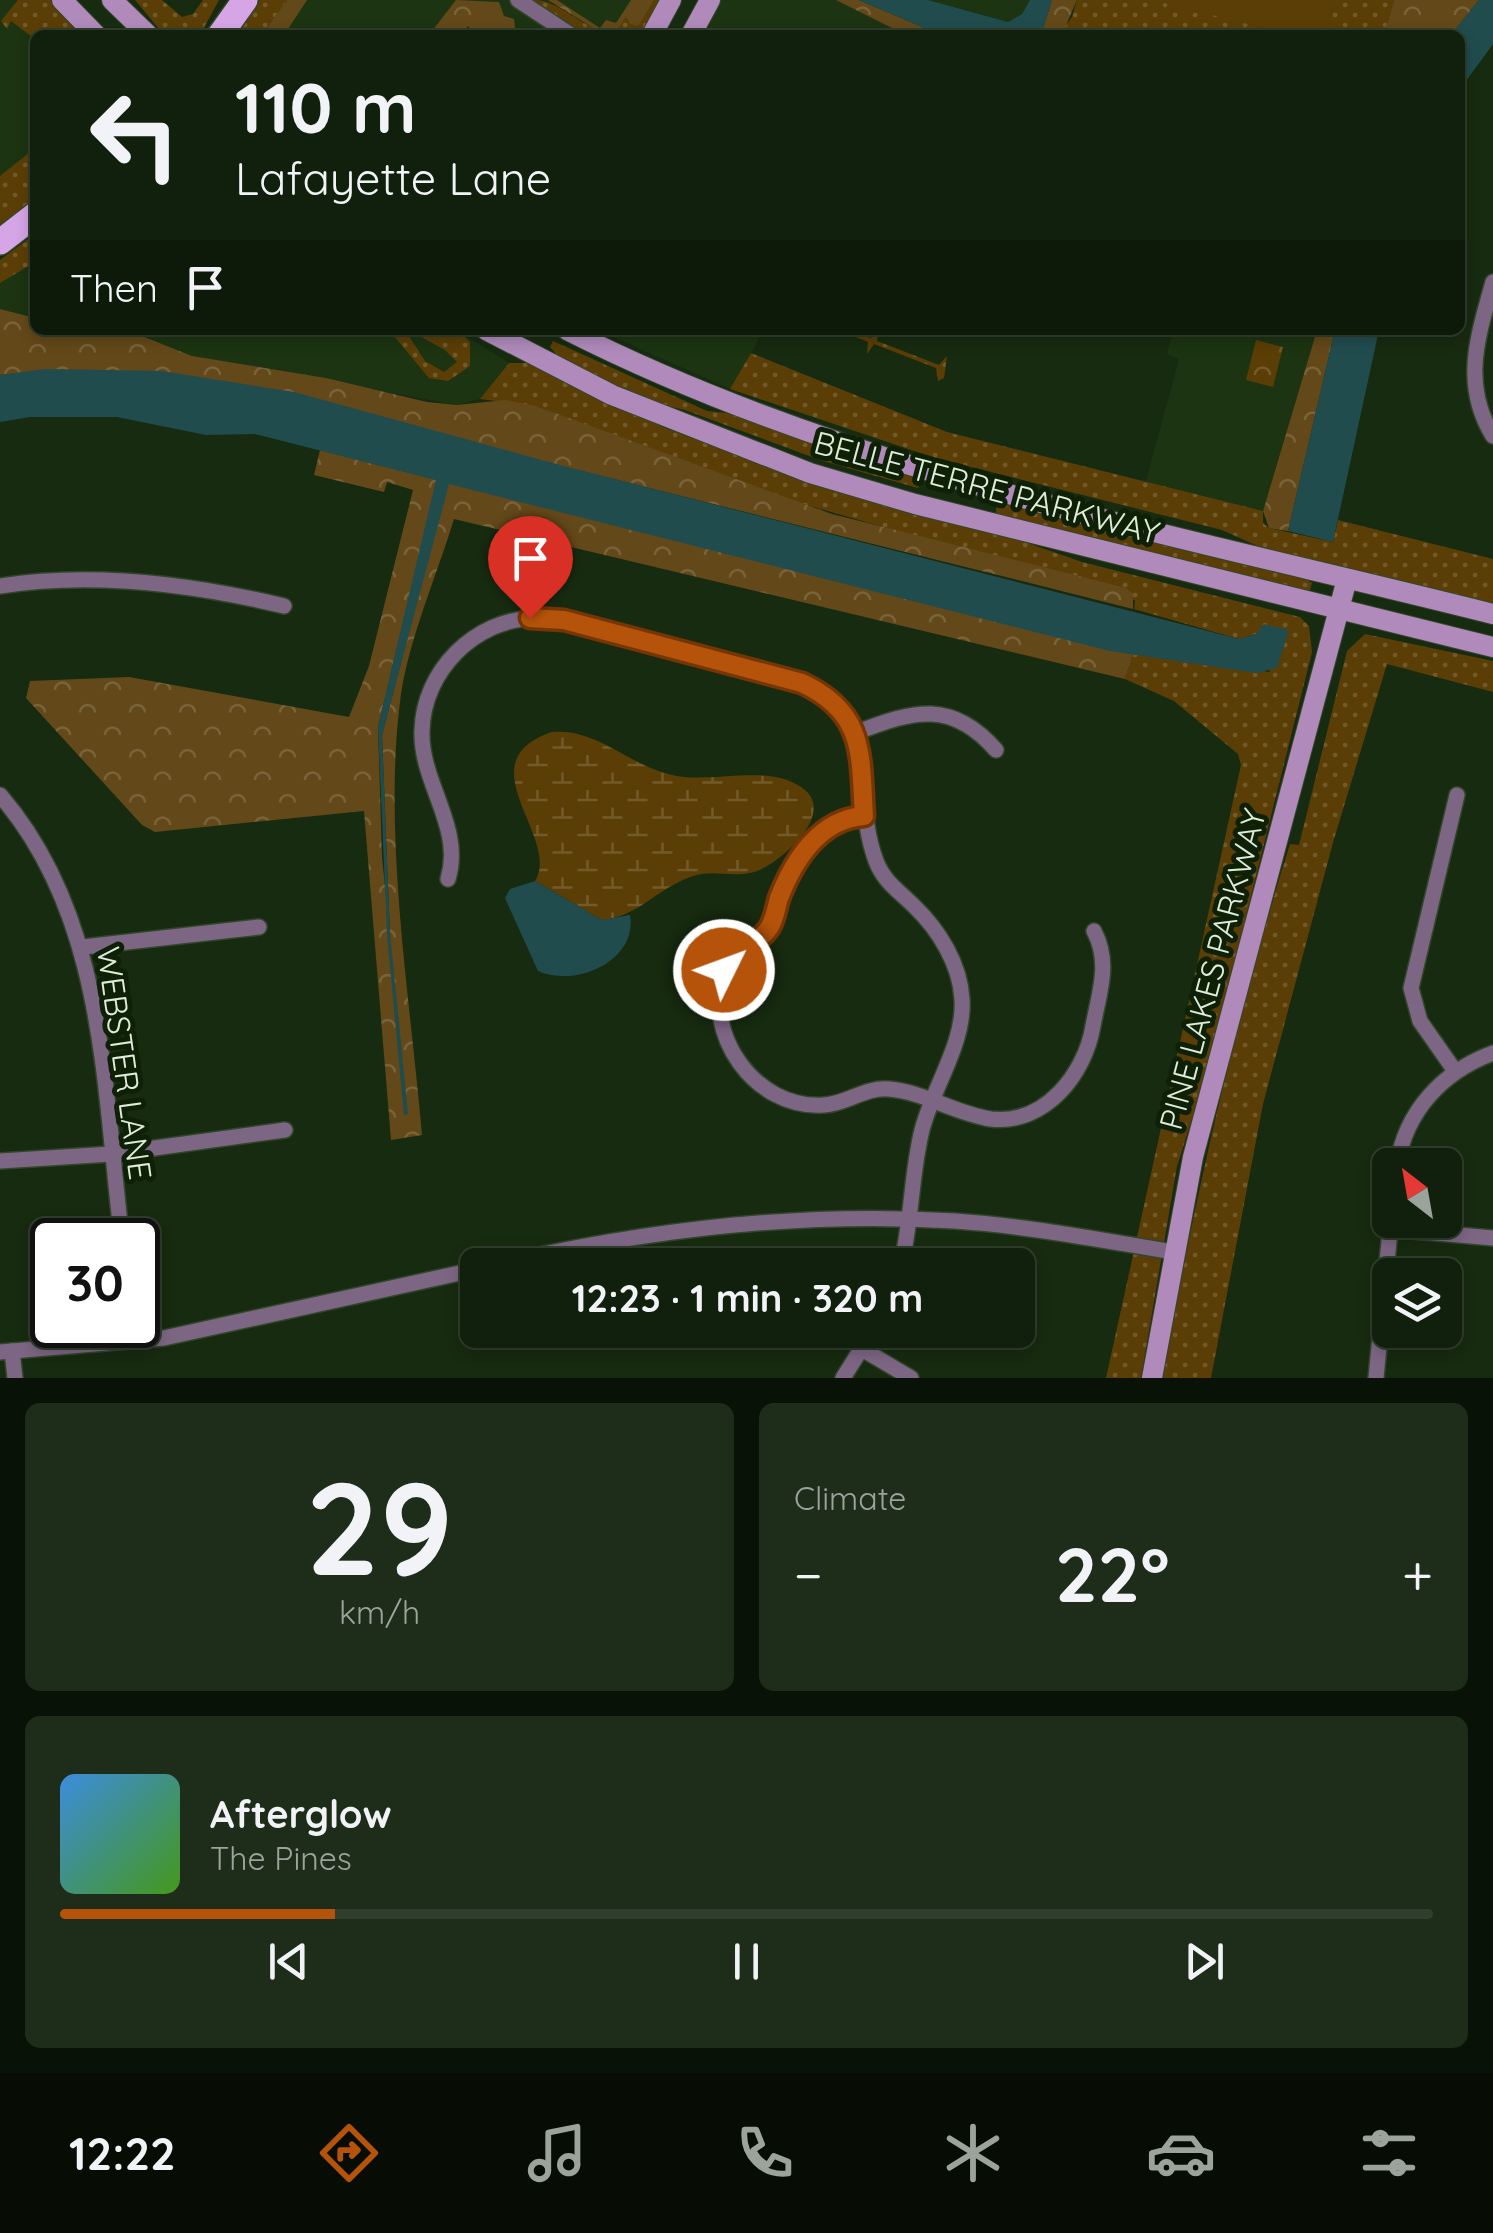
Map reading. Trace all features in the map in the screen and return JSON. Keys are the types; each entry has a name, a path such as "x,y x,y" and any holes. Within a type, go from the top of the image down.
{"main road":[{"path":"62,0 91,30"},
{"path":"112,0 143,30"},
{"path":"223,30 244,0"},
{"path":"655,30 671,0"},
{"path":"694,30 710,0"},
{"path":"0,242 30,219"},
{"name":"BELLE TERRE PARKWAY","path":"505,335 630,404 810,474 1493,647"},
{"name":"BELLE TERRE PARKWAY","path":"578,335 710,397 840,445 955,479 1493,614"},
{"name":"PINE LAKES PARKWAY","path":"1152,1378 1193,1156 1348,579"}],"street":[{"path":"518,0 563,30"},
{"path":"1493,282 1473,370 1476,396 1493,436"},
{"path":"0,586 128,581 220,592 284,606"},
{"path":"448,878 454,851 424,763 423,717 433,684 446,662 473,637 530,618 564,620 802,683 828,697 858,732 864,816 881,873 931,924 949,953 960,984 960,1026 931,1101 917,1152 904,1248"},
{"path":"858,732 897,718 941,714 969,724 996,750"},
{"name":"WEBSTER LANE","path":"0,795 54,874 82,947 119,1218"},
{"path":"1455,1071 1420,1020 1412,988 1457,795"},
{"path":"864,816 839,821 818,836 790,874 768,930 729,960 722,987 724,1032 730,1050 752,1079 795,1102 826,1106 878,1089 1001,1119 1046,1104 1079,1069 1091,1039 1104,962 1094,931"},
{"path":"82,947 259,927"},
{"path":"1403,1148 1418,1109 1455,1071 1493,1053"},
{"path":"0,1161 111,1154 285,1130"},
{"path":"588,1248 693,1229 908,1219 1032,1229 1173,1252"},
{"path":"1462,1234 1493,1238"},
{"path":"1376,1378 1390,1238"},
{"path":"160,1338 236,1326 460,1273"},
{"path":"15,1378 6,1352 58,1348"},
{"path":"843,1378 862,1349 911,1378"}],"shaded area":[{"path":"0,0 51,0 80,30 30,30 30,206 0,227"},
{"path":"260,0 662,0 646,30 240,30"},
{"path":"719,0 836,0 896,30 703,30"},
{"path":"928,0 1030,0 1022,14 1008,22"},
{"path":"30,238 30,317 0,309 0,260"},
{"path":"140,335 465,335 509,363 480,399 457,405 192,356"},
{"path":"609,335 761,335 730,389"},
{"path":"1172,335 1316,335 1263,511 1145,484 1179,359 1167,354"}],"green space":[{"path":"18,0 51,0 80,30 30,30 30,35 11,21 7,29 1,21"},
{"path":"135,0 162,0 182,17 193,14 203,0 219,0 203,30 160,30"},
{"path":"260,0 287,0 266,30 240,30"},
{"path":"287,0 307,0 287,30 266,30"},
{"path":"456,0 499,2 504,16 514,19 515,30 474,30 467,26 467,30 433,30"},
{"path":"533,0 555,5 601,30 578,30"},
{"path":"548,0 557,0 600,28 606,20 616,23 631,0 654,0 638,26 630,24 626,16 618,30 597,30"},
{"path":"654,0 662,0 646,30 618,30 626,15 642,18"},
{"path":"836,0 859,0 929,30 896,30"},
{"path":"1052,0 1077,0 1064,30 1043,30"},
{"path":"1077,0 1394,0 1385,30 1063,30"},
{"path":"1152,0 1334,0 1326,30 1272,30"},
{"path":"1394,0 1479,0 1455,30 1385,30"},
{"path":"30,152 30,206 0,227 0,176"},
{"path":"30,238 30,265 0,283 0,260"},
{"path":"0,309 30,317 30,335 140,335 192,356 326,378 427,402 457,405 505,400 536,406 832,514 1126,588 1133,594 1133,609 285,394 145,373 73,370 0,375"},
{"path":"393,335 408,335 425,361 444,372 457,362 445,350 418,335 462,335 470,342 470,366 448,381 429,378"},
{"path":"851,335 878,335 877,341 939,365 947,356 944,378 938,381 936,368 874,344 867,354 868,342"},
{"path":"1316,335 1334,335 1288,531 1269,528 1263,511"},
{"path":"1256,340 1283,347 1273,387 1246,380"},
{"path":"553,341 707,411 728,413 921,479 918,488 820,460 685,410 643,400 558,356 550,347"},
{"path":"751,353 947,432 1263,511 1263,523 1269,528 1333,542 1338,520 1493,559 1493,606 1262,548 1222,530 932,457 730,389"},
{"path":"509,363 529,363 663,427 809,482 1019,540 1082,562 1300,617 1309,626 1312,652 1207,1072 1177,1166 1141,1378 1106,1378 1241,765 1238,754 1174,701 1125,679 1133,654 1270,672 1256,634 1239,639 1134,609 1135,600 776,496 536,406 480,399"},
{"path":"320,450 437,480 378,727 382,857 408,1115 390,935 382,735 448,483 1133,654 1125,679 454,519 417,628 401,694 396,747 396,857 422,1135 391,1140 364,811 155,832 142,825 26,698 30,681 129,677 349,717 369,666 413,490 387,482 384,492 314,475"},
{"path":"997,497 1302,576 1312,583 1309,593 996,514"},
{"path":"1365,634 1493,661 1493,692 1387,664 1334,839 1263,1104 1211,1378 1162,1378 1202,1176 1251,976 1290,844 1299,845 1347,651"},
{"path":"552,732 568,732 598,741 672,775 759,775 792,782 806,791 813,802 813,814 798,840 761,869 690,877 626,914 602,920 535,881 540,863 537,844 520,802 516,762 527,745"}],"water":[{"path":"859,0 928,0 1008,22 1022,14 1030,0 1052,0 1043,30 929,30"},
{"path":"1479,0 1493,0 1493,44 1465,82 1465,30 1455,30"},
{"path":"1334,335 1378,335 1333,542 1288,531"},
{"path":"45,369 162,371 294,392 560,465 1239,639 1256,634 1264,624 1289,630 1277,668 1256,673 1110,651 449,484 382,735 390,934 408,1114 404,1115 387,935 378,727 436,480 255,434 206,435 117,417 30,417 0,422 0,375"},
{"path":"535,881 602,920 630,915 630,931 624,946 601,967 585,973 569,976 538,971 505,898 510,889"}],"route":[{"path":"530,618 564,620 802,683 828,697 858,732 864,816 839,821 818,836 790,874 768,930 734,952 724,970"}]}
